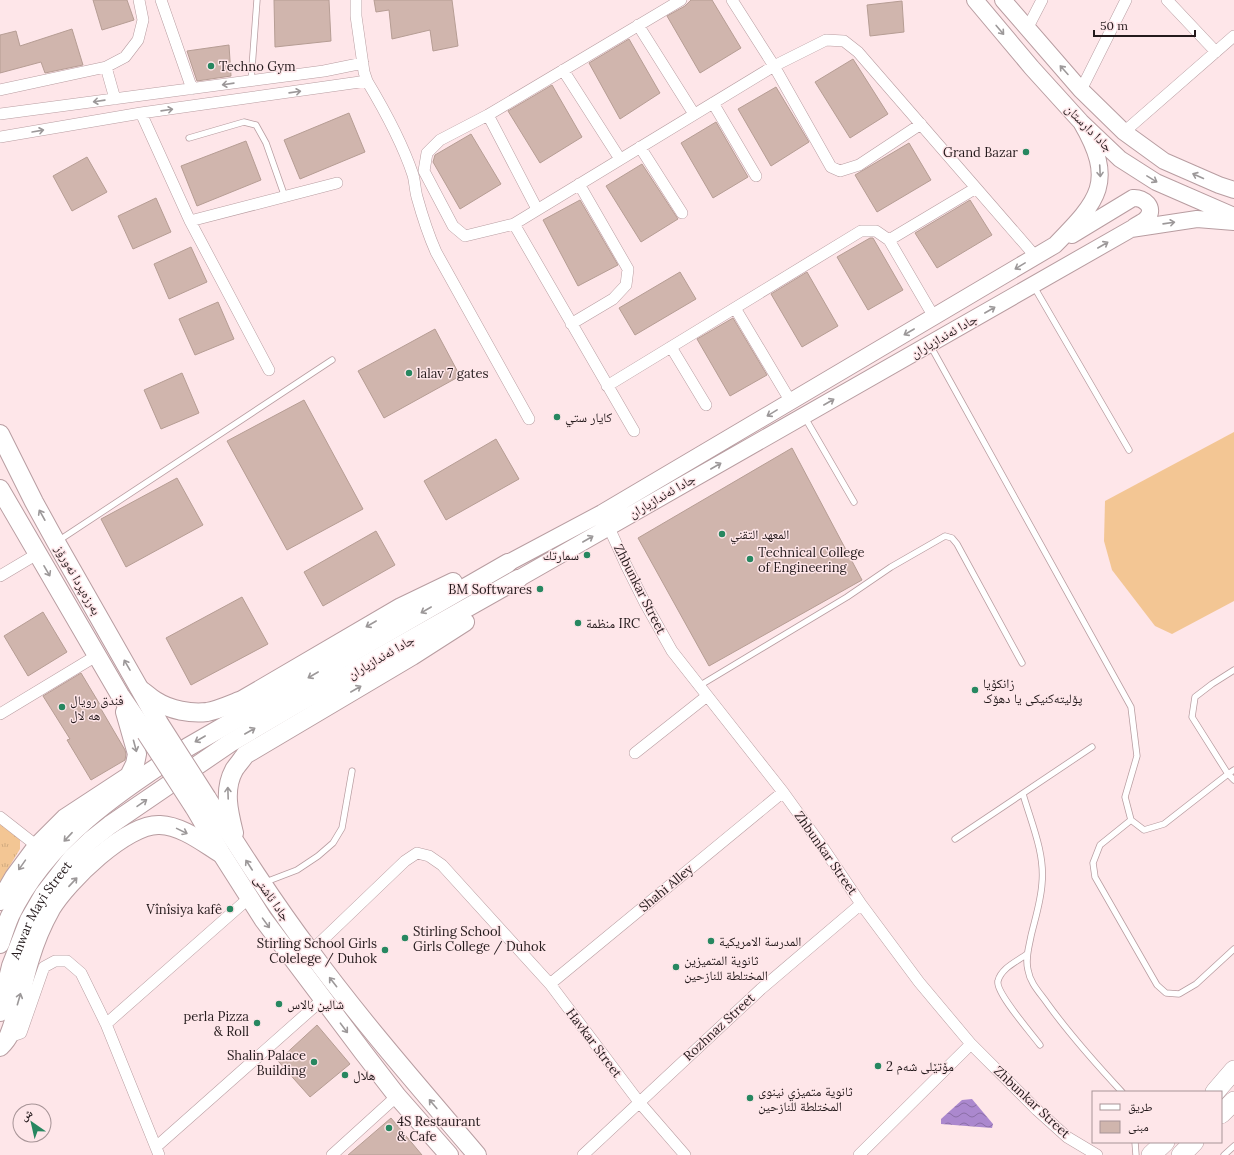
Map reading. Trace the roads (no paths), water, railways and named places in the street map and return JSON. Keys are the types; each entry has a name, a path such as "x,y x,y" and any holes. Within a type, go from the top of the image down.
{"highway":[{"path":"1216,1091 1234,1070"},
{"path":"1222,1113 1234,1101"},
{"path":"1151,1155 1164,1143"},
{"path":"1181,1155 1193,1143"}],"main road":[{"name":"جادا دارستان","path":"975,0 1032,68 1082,122 1120,159 1156,182 1234,216"},
{"name":"جادا دارستان","path":"1004,0 1027,29 1081,90 1124,132 1164,161 1234,190"},
{"name":"جادا ئەندازیاران","path":"110,825 230,743 518,579 606,520 791,402 1055,245 1082,217 1093,201 1100,183 1098,156 1092,140 1082,122"},
{"path":"1055,245 1133,198 1138,198 1147,202 1150,208 1150,213 1146,219 1131,229"},
{"name":"جادا ئەندازیاران","path":"96,811 155,768 188,747 508,563 606,520 804,416 1131,229 1196,219 1234,222"},
{"name":"بەرزەپردا نەورۆز","path":"0,434 56,542 141,690 153,728"},
{"name":"بەرزەپردا نەورۆز","path":"0,489 120,695 153,728"},
{"path":"141,690 156,701 184,711 207,712 223,708 242,700 400,607 452,582 508,563"},
{"path":"237,845 229,812 228,786 234,770 245,755 419,652 472,617 518,579"},
{"path":"0,901 36,846 65,818 129,776 135,764 137,754 120,695"},
{"name":"جادا ئاشتی","path":"153,728 200,803 221,853 249,898 397,1096 449,1155"},
{"name":"جادا ئاشتی","path":"200,803 237,845 261,883 310,952 380,1041 477,1155"},
{"name":"Anwar Mayi Street","path":"0,944 10,916 46,860 96,811"},
{"name":"Anwar Mayi Street","path":"0,1012 11,966 29,920 44,894 72,858 110,825"},
{"path":"4,1042 40,931 52,908 65,891 102,853 136,830 159,825 172,826 221,853"}],"street":[{"path":"0,90 106,67 125,57 138,40 143,20 139,0"},
{"path":"161,0 192,89"},
{"path":"356,0 356,16 367,81 395,130 405,153 413,177 420,210 435,248 529,419"},
{"path":"681,0 488,115 440,140 427,152 424,171 453,226 465,236 514,224 774,66 826,40 844,41 858,52 1036,256"},
{"path":"732,0 774,66 831,167 840,171 859,165 921,124"},
{"path":"1027,29 1042,0"},
{"path":"1081,90 1126,0"},
{"path":"1167,0 1216,52"},
{"path":"638,25 694,114"},
{"path":"1124,132 1234,36"},
{"path":"0,114 324,71 363,63"},
{"path":"106,67 115,99"},
{"path":"563,70 620,159"},
{"path":"324,71 326,87"},
{"path":"0,137 141,113 367,81"},
{"path":"713,103 756,176"},
{"path":"141,113 190,221 269,370"},
{"path":"488,115 537,209"},
{"path":"640,147 682,213"},
{"path":"190,221 337,184"},
{"path":"571,324 613,299 626,285 628,269 579,184"},
{"path":"889,240 976,188"},
{"path":"514,224 634,431"},
{"path":"607,386 861,232 876,231 889,240 934,317"},
{"path":"735,308 791,402"},
{"path":"671,347 706,405"},
{"name":"Zhbunkar Street","path":"606,520 645,603 672,651 783,792 861,904 919,982 971,1044 1027,1100 1067,1138 1097,1155"},
{"path":"0,576 37,554"},
{"path":"0,714 96,656"},
{"path":"635,753 707,696"},
{"name":"Shahi Alley","path":"550,984 783,792"},
{"path":"0,817 36,846"},
{"name":"Havkar Street","path":"310,952 405,861 417,853 430,856 442,865 550,984 638,1102 685,1155"},
{"path":"106,1024 249,898"},
{"name":"Rozhnaz Street","path":"583,1155 755,993 861,904"},
{"path":"4,1042 21,1033 44,967 55,960 67,961 81,974 106,1024 157,1151 323,999"},
{"path":"860,1155 971,1044"},
{"path":"332,1155 397,1096"}],"lane":[{"path":"252,81 257,0"},
{"path":"189,138 244,122 256,125 266,143 285,197"},
{"path":"1033,285 1129,450"},
{"path":"930,344 1131,707 1137,756 1125,797 1131,820 1144,830 1164,824 1234,770"},
{"path":"56,542 332,360"},
{"path":"804,416 854,502"},
{"path":"699,686 847,597 891,567 945,536 952,538 958,544 1022,663"},
{"path":"1234,670 1195,697 1192,717 1228,774 1234,780"},
{"path":"955,839 1092,747"},
{"path":"261,883 296,870 318,856 333,843 342,828 352,771"},
{"path":"1023,794 1039,848 1042,870 1041,891 1027,954 1027,968 1036,988 1075,1038 1121,1091"},
{"path":"1131,820 1100,845 1093,863 1095,877 1157,985 1166,993 1179,994 1196,984 1234,949"},
{"path":"1027,954 1002,973 998,980 998,986 1006,1000 1040,1045"},
{"path":"1135,1143 1136,1155"},
{"path":"1224,1155 1234,1146"}],"water":[{"path":"972,1099 993,1124 992,1128 941,1124 941,1119 962,1100"}],"place":[{"name":"Techno Gym","path":"211,66"},
{"name":"Grand Bazar","path":"1026,152"},
{"name":"lalav 7 gates","path":"409,373"},
{"name":"كايار ستي","path":"557,417"},
{"name":"المعهد التقني","path":"722,534"},
{"name":"سمارتك","path":"587,555"},
{"name":"Technical College of Engineering","path":"750,559"},
{"name":"BM Softwares","path":"540,589"},
{"name":"منظمة IRC","path":"578,623"},
{"name":"زانکۆیا پۆلیتەکنیکی یا دهۆک","path":"975,690"},
{"name":"فندق رويال هه لال","path":"62,707"},
{"name":"Vînîsiya kafê","path":"230,909"},
{"name":"Stirling School Girls College / Duhok","path":"405,938"},
{"name":"المدرسة الامريكية","path":"711,941"},
{"name":"Stirling School Girls Colelege / Duhok","path":"385,950"},
{"name":"ثانوية المتميزين المختلطة للنازحين","path":"676,967"},
{"name":"شالين بالاس","path":"279,1004"},
{"name":"perla Pizza & Roll","path":"257,1023"},
{"name":"Shalin Palace Building","path":"314,1062"},
{"name":"مۆتێلی شەم 2","path":"878,1066"},
{"name":"هلال","path":"345,1075"},
{"name":"ثانوية متميزي نينوى المختلطة للنازحين","path":"750,1098"},
{"name":"4S Restaurant & Cafe","path":"389,1128"}]}
